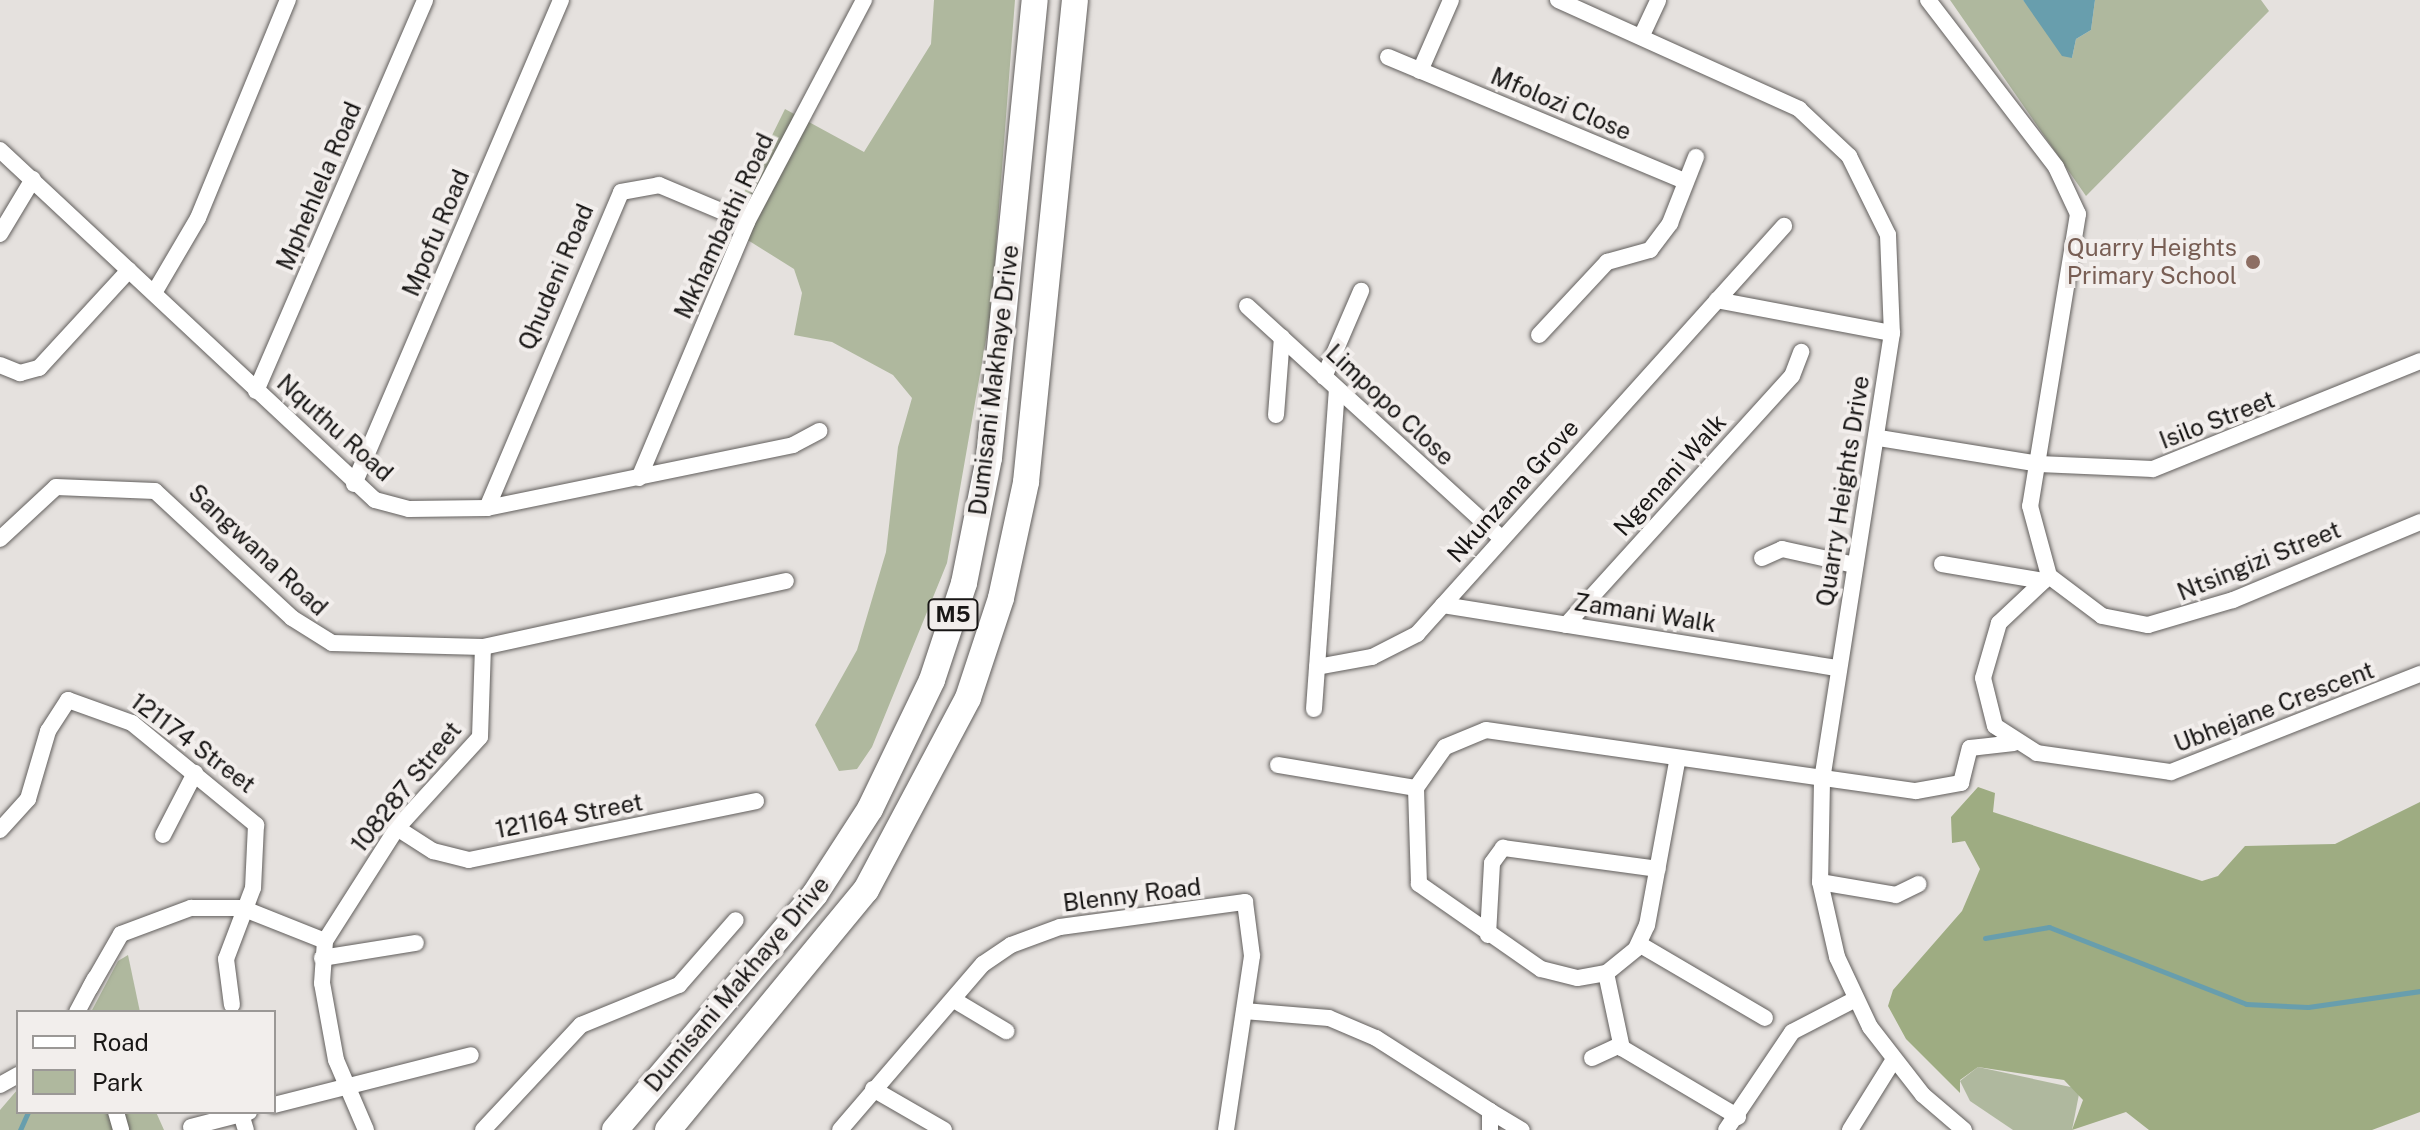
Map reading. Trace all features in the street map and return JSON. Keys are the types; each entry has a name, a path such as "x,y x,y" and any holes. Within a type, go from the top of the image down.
{"main road":[{"name":"Dumisani Makhaye Drive","path":"615,1130 822,883 870,809 932,680 964,583 989,458 1035,0"},
{"name":"Dumisani Makhaye Drive","path":"668,1130 866,890 968,698 1001,598 1026,482 1075,0"}],"street":[{"path":"154,293 198,218 288,0"},
{"name":"Mphehlela Road","path":"256,391 425,0"},
{"name":"Mpofu Road","path":"354,484 561,0"},
{"name":"Mkhambathi Road","path":"639,478 747,222 864,0"},
{"path":"1420,71 1451,0"},
{"name":"Quarry Heights Drive","path":"1558,0 1782,98 1849,156 1888,235 1892,333 1879,438 1855,565 1822,781 1820,882 1837,957 1856,999 1893,1061 1964,1130"},
{"path":"1642,35 1658,0"},
{"path":"1928,0 2068,186 2078,214 2076,248 2031,520 2047,578"},
{"name":"Mfolozi Close","path":"1388,57 1684,181"},
{"name":"Nquthu Road","path":"0,150 354,484 375,500 409,509 487,508 793,445 819,431"},
{"path":"1539,335 1607,262 1650,250 1665,231 1696,157"},
{"path":"0,234 33,179"},
{"name":"Qhudeni Road","path":"487,508 616,198 632,186 659,185 747,222"},
{"name":"Nkunzana Grove","path":"1317,667 1395,648 1443,605 1784,226"},
{"path":"0,365 20,373 39,368 129,270"},
{"path":"1324,377 1361,291"},
{"path":"1717,300 1892,333"},
{"name":"Limpopo Close","path":"1247,306 1502,539"},
{"path":"1276,415 1282,337"},
{"name":"Ngenani Walk","path":"1566,625 1792,376 1801,352"},
{"name":"Isilo Street","path":"1879,438 2105,472 2166,466 2420,361"},
{"path":"1314,709 1337,390"},
{"name":"Sangwana Road","path":"0,539 56,487 147,489 174,502 317,638 483,647 786,581"},
{"name":"Ntsingizi Street","path":"2047,578 2102,616 2148,625 2233,600 2420,522"},
{"path":"1762,558 1782,549 1855,565"},
{"path":"1942,564 2047,578"},
{"path":"2014,743 1987,711 1985,659 1999,623 2047,578"},
{"name":"Zamani Walk","path":"1443,605 1838,668"},
{"name":"108287 Street","path":"366,1130 343,1087 322,958 325,941 397,828 483,729 483,647"},
{"name":"Ubhejane Crescent","path":"2014,743 2037,753 2171,772 2420,674"},
{"name":"121174 Street","path":"0,830 28,799 63,706 75,699 119,714 256,825 253,888 242,908"},
{"path":"1677,762 1658,869 1639,944 1606,973 1560,976 1488,935 1419,884 1416,788 1445,747 1486,730 1677,762 1916,791 1961,783 1970,748 2014,743"},
{"path":"1278,765 1416,788"},
{"path":"163,835 195,773"},
{"name":"121164 Street","path":"397,828 433,851 469,860 756,801"},
{"path":"1488,935 1492,863 1503,848 1658,869"},
{"path":"1820,882 1896,895 1919,884"},
{"name":"Blenny Road","path":"840,1130 983,964 1035,934 1245,902 1252,956 1244,1011"},
{"path":"90,988 121,934 191,908 242,908 325,941"},
{"path":"232,1005 226,959 242,908"},
{"path":"483,1130 581,1025 679,985 736,920"},
{"path":"322,958 416,943"},
{"path":"1639,944 1765,1018"},
{"path":"78,1010 102,967"},
{"path":"1606,973 1620,1045 1738,1117"},
{"path":"1726,1130 1738,1117 1792,1032 1856,999"},
{"path":"954,1000 1006,1031"},
{"path":"1226,1130 1244,1011 1329,1018 1356,1029 1522,1130"},
{"path":"1592,1058 1620,1045"},
{"path":"276,1104 471,1055"},
{"path":"1850,1130 1893,1061"},
{"path":"873,1089 944,1130"},
{"path":"1490,1111 1490,1130"},
{"path":"191,1127 245,1119"}],"green space":[{"path":"934,0 1015,0 991,311 947,563 872,747 857,769 839,771 815,725 857,650 886,552 898,447 912,398 893,375 832,342 794,335 802,293 794,269 727,227 785,109 864,152 931,44"},
{"path":"1950,0 2023,0 2072,58 2076,39 2091,30 2095,0 2261,0 2269,11 2086,196"},
{"path":"1978,787 1995,793 1993,812 2202,881 2218,876 2245,846 2335,844 2420,802 2420,1112 2372,1130 2149,1130 2126,1112 2072,1130 2083,1100 2064,1080 1978,1067 1960,1080 1960,1093 1906,1039 1888,1006 1893,990 1962,911 1980,869 1965,841 1952,843 1951,817"},
{"path":"128,955 140,1010 92,1010 118,961"},
{"path":"1978,1067 2080,1089 2072,1130 2013,1130 1970,1101 1960,1081"},
{"path":"16,1091 16,1114 157,1114 164,1130 0,1130 0,1110"}],"water":[{"path":"2023,0 2095,0 2091,30 2076,39 2072,58 2062,56"}],"waterway":[{"path":"1985,938 2049,927 2246,1004 2308,1007 2420,991"},
{"path":"20,1130 27,1114"}],"place":[{"name":"Quarry Heights Primary School","path":"2253,262"}]}
